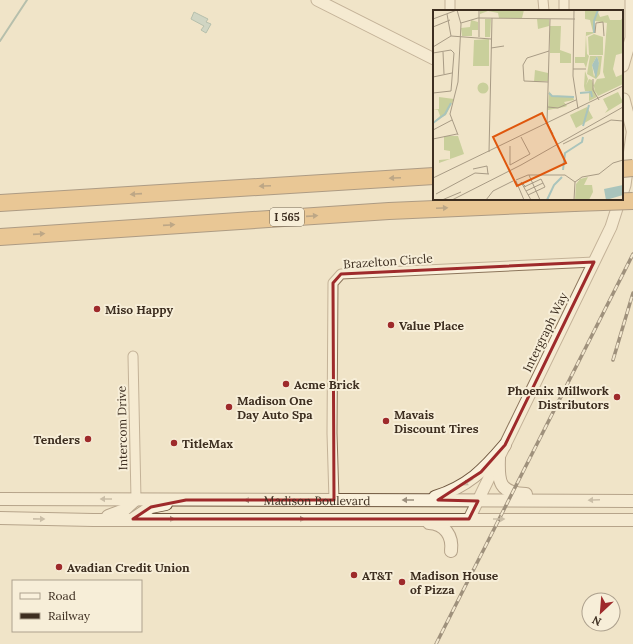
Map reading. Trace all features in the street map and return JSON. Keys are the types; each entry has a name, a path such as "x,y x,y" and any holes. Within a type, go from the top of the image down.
{"highway":[{"path":"623,169 633,168"},
{"path":"0,203 433,176"},
{"name":"I 565","path":"0,237 389,211 633,201"}],"main road":[{"path":"425,500 448,493 470,481 481,472 504,445"},
{"path":"498,458 498,474 506,489 512,493 546,495 577,501"},
{"name":"Madison Boulevard","path":"0,499 633,501"},
{"path":"93,520 124,510 136,499"},
{"path":"132,519 151,507 186,500"},
{"name":"Madison Boulevard","path":"0,518 93,520 633,520"},
{"path":"368,520 426,522 440,525 451,538 452,551"}],"street":[{"path":"317,0 433,58"},
{"path":"543,0 544,10"},
{"path":"626,66 632,42 631,0"},
{"path":"623,191 633,128 626,99"},
{"name":"Intergraph Way","path":"469,519 611,227 620,200"},
{"name":"Brazelton Circle","path":"334,500 332,343 333,283 336,277 341,274 594,262"},
{"name":"Intercom Drive","path":"133,356 136,499"}],"highlighted area":[{"path":"594,262 505,445 481,472 438,500 478,501 469,519 133,519 151,507 186,500 334,500 333,283 341,274"}],"water":[{"path":"194,12 208,19 206,22 211,24 206,33 201,30 204,26 191,19"}],"waterway":[{"path":"0,41 27,0"}],"railway":[{"path":"436,644 633,254"},
{"path":"613,360 633,293"}],"place":[{"name":"Miso Happy","path":"97,309"},
{"name":"Value Place","path":"391,325"},
{"name":"Acme Brick","path":"286,384"},
{"name":"Phoenix Millwork Distributors","path":"617,397"},
{"name":"Madison One Day Auto Spa","path":"229,407"},
{"name":"Mavais Discount Tires","path":"386,421"},
{"name":"Tenders","path":"88,439"},
{"name":"TitleMax","path":"174,443"},
{"name":"Avadian Credit Union","path":"59,567"},
{"name":"AT&T","path":"354,575"},
{"name":"Madison House of Pizza","path":"402,582"}]}
